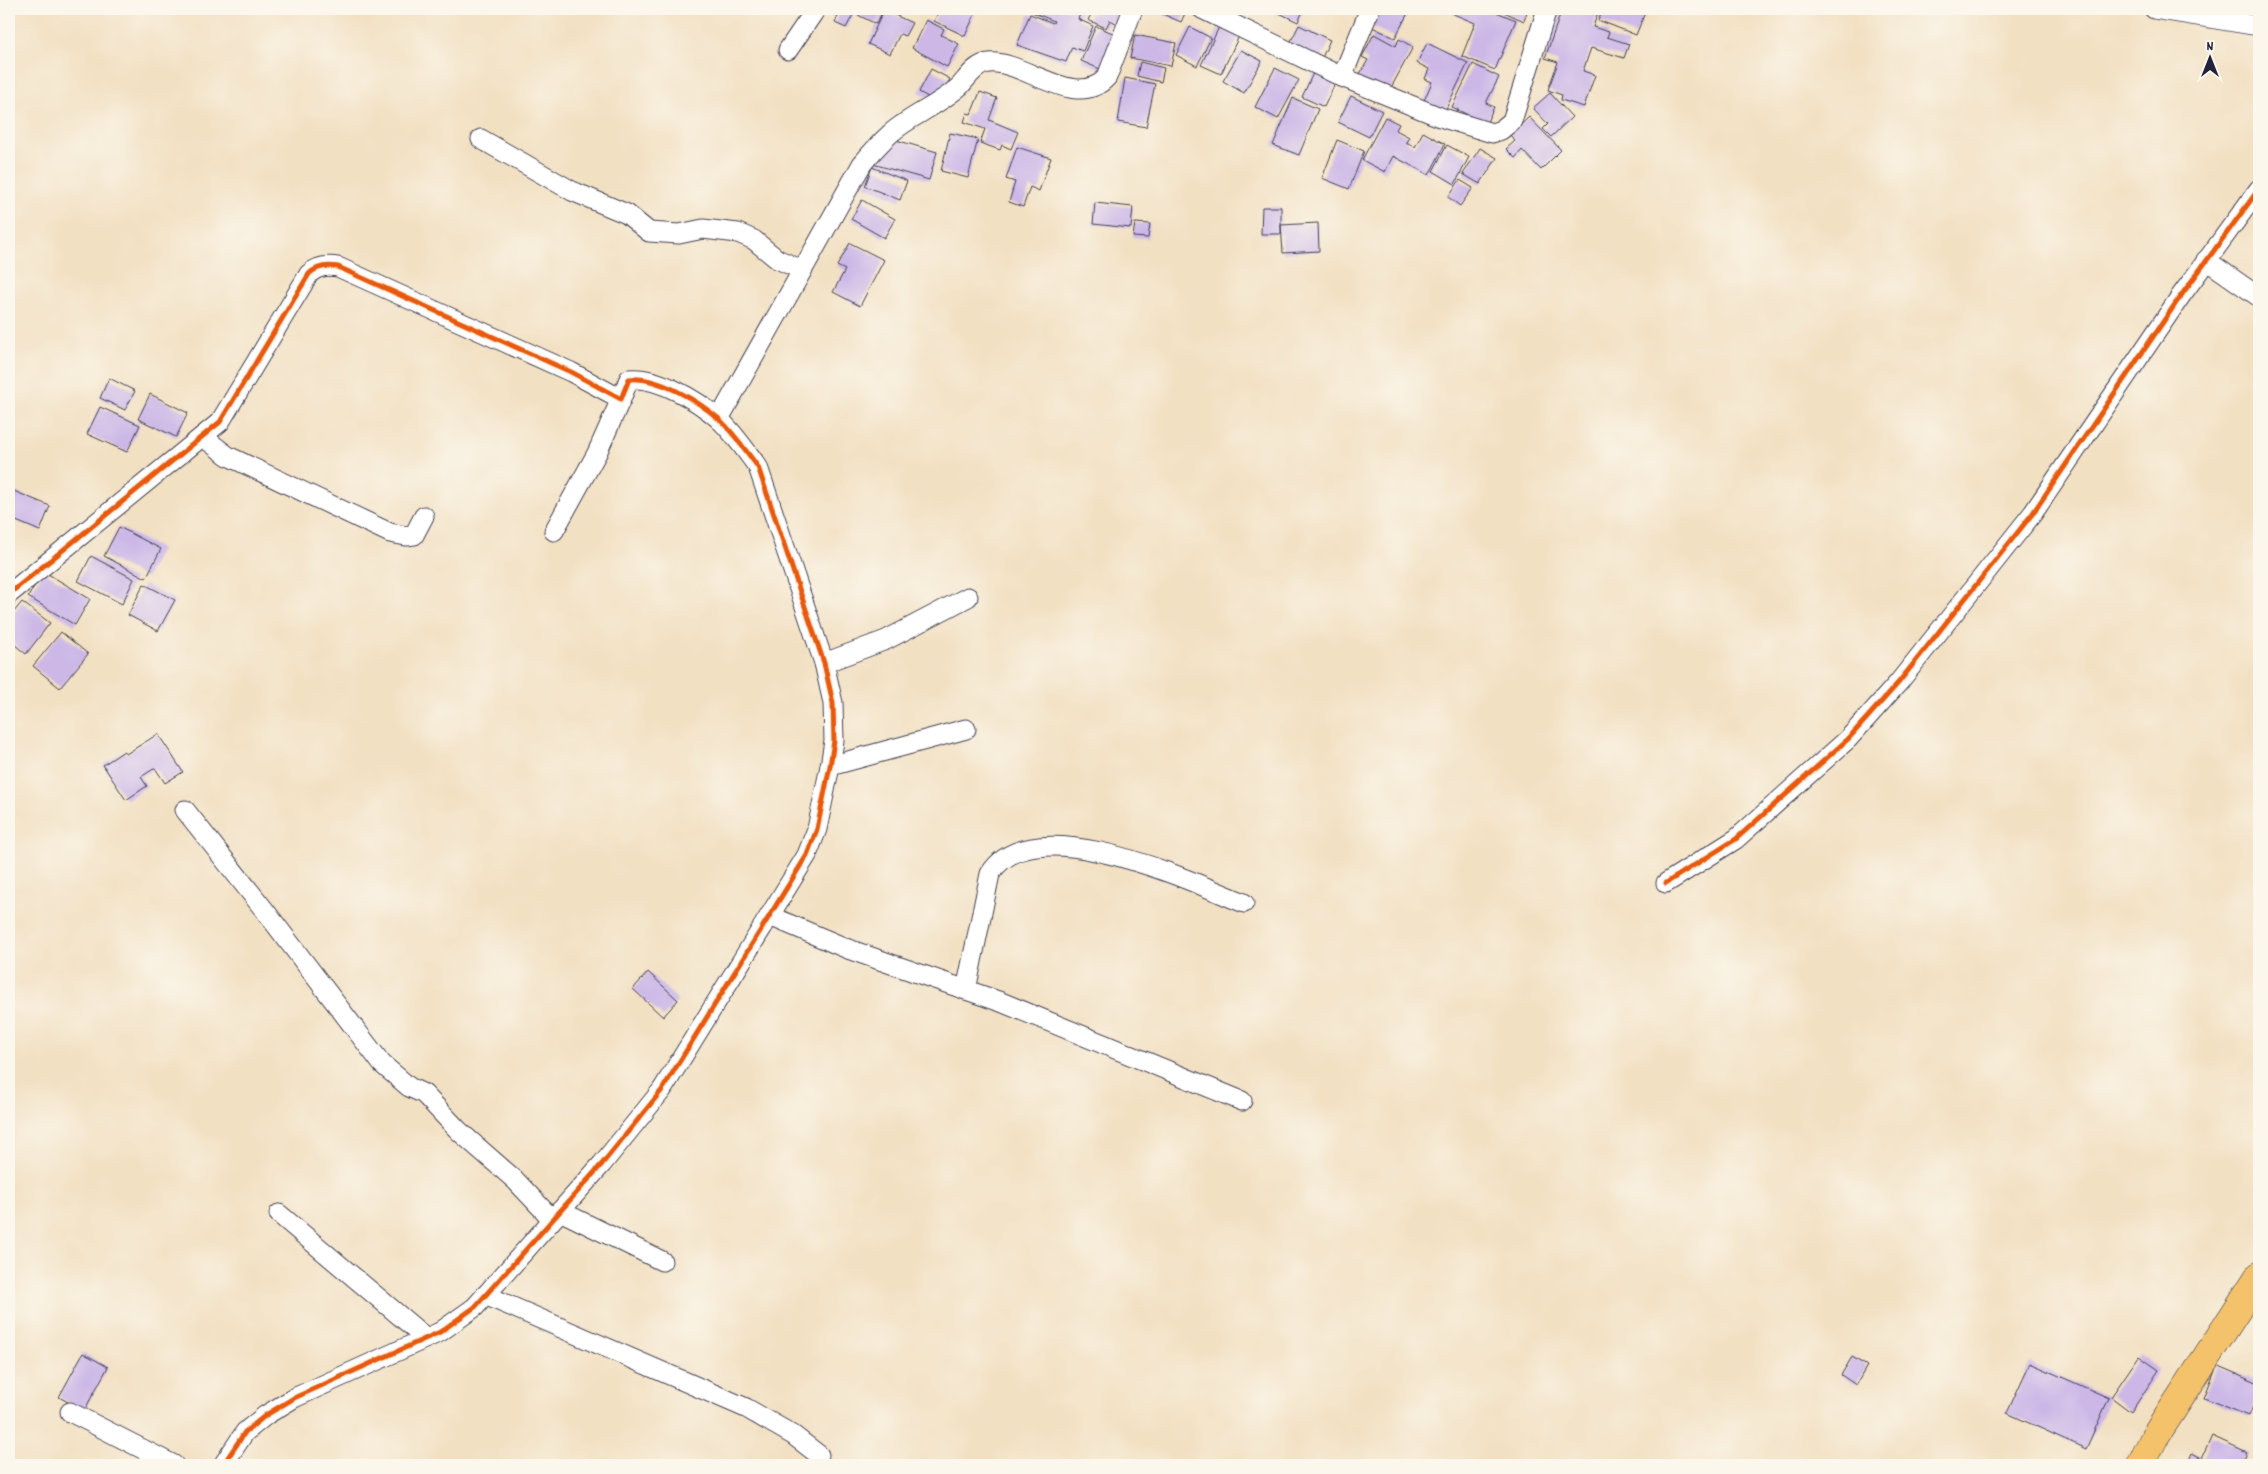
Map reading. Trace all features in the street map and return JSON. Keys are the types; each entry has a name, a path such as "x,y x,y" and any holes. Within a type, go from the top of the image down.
{"main road":[{"path":"2141,1465 2154,1438 2259,1276"}],"street":[{"path":"788,50 816,9"},
{"path":"719,419 862,164 876,146 958,87 980,65 989,63 1000,64 1054,84 1072,88 1086,88 1101,84 1107,77 1133,9"},
{"path":"1202,9 1342,77 1440,117 1486,132 1497,132 1512,121 1547,9"},
{"path":"1342,77 1370,9"},
{"path":"2154,9 2259,26"},
{"path":"481,139 572,191 627,214 648,232 679,234 703,229 738,233 754,240 777,259 802,270"},
{"path":"1666,883 1736,839 1848,738 1899,682 2033,513 2206,260 2259,189"},
{"path":"2206,260 2259,297"},
{"path":"9,594 220,422 309,274 313,270 328,265 338,267 571,372 621,400"},
{"path":"223,1465 245,1432 266,1414 294,1398 426,1338 458,1321 485,1295 662,1090 807,854 817,828 834,741 833,703 824,663 758,467 743,445 719,419 675,390 649,379 629,379 597,453 554,531"},
{"path":"203,437 228,456 390,533 406,536 414,535 424,516"},
{"path":"824,663 886,640 968,597"},
{"path":"830,766 966,729"},
{"path":"185,810 382,1064 409,1087 424,1094 459,1131 556,1215 662,1261"},
{"path":"966,990 990,874 996,864 1003,858 1025,850 1042,847 1085,848 1146,864 1244,903"},
{"path":"770,916 848,949 1001,1002 1242,1102"},
{"path":"279,1214 426,1338"},
{"path":"485,1295 746,1408 793,1435 819,1455"},
{"path":"70,1412 174,1465"}],"building":[{"path":"834,9 884,9 876,24 854,13 846,28 835,23 838,16 832,13"},
{"path":"940,9 964,9 975,14 965,36 934,21"},
{"path":"1027,9 1082,9 1078,19 1093,26 1083,51 1072,47 1066,62 1017,45 1030,14 1053,23 1054,21"},
{"path":"1094,9 1128,9 1120,25 1110,20 1106,28 1088,20"},
{"path":"1151,9 1187,9 1181,22"},
{"path":"1279,9 1304,9 1298,22 1277,12"},
{"path":"1379,9 1410,9 1395,38 1370,26"},
{"path":"1453,9 1489,9 1516,20 1495,70 1462,56 1475,23 1451,13"},
{"path":"1505,9 1528,9 1524,21 1504,12"},
{"path":"1562,9 1599,9 1593,27 1609,32 1607,37 1629,44 1624,58 1591,48 1583,71 1595,75 1584,107 1561,100 1562,95 1548,90 1558,62 1545,58"},
{"path":"1603,9 1646,10 1636,35 1598,20"},
{"path":"884,10 912,23 905,36 900,34 890,54 868,44"},
{"path":"926,20 944,29 941,35 959,44 947,67 912,48"},
{"path":"1299,25 1330,40 1320,62 1288,47"},
{"path":"1096,26 1122,37 1107,72 1081,61"},
{"path":"1190,27 1211,38 1197,66 1176,55"},
{"path":"1219,27 1239,36 1221,74 1201,65"},
{"path":"1374,34 1396,46 1399,39 1413,47 1387,95 1357,79 1368,60 1362,57"},
{"path":"1135,35 1176,43 1171,66 1130,58"},
{"path":"1427,43 1468,63 1444,113 1423,103 1432,82 1425,79 1429,69 1417,63"},
{"path":"1241,50 1262,61 1244,93 1223,81"},
{"path":"1140,62 1164,68 1161,82 1137,76"},
{"path":"1473,64 1499,77 1486,103 1494,107 1486,124 1452,107"},
{"path":"1275,68 1299,80 1278,119 1255,107"},
{"path":"931,69 950,79 937,102 919,92"},
{"path":"1315,69 1337,79 1324,107 1302,97"},
{"path":"1125,78 1155,84 1146,127 1118,122"},
{"path":"980,92 997,98 989,120 1018,132 1011,149 1002,145 1000,150 980,143 985,129 964,122 967,113 971,114"},
{"path":"1550,93 1572,117 1551,137 1543,129 1548,124 1533,108"},
{"path":"1351,96 1382,111 1369,137 1338,122"},
{"path":"1293,98 1318,109 1299,155 1273,145"},
{"path":"1385,117 1399,124 1396,130 1409,137 1406,142 1415,147 1423,132 1445,144 1429,175 1393,156 1385,172 1362,160"},
{"path":"1529,117 1561,150 1541,170 1522,150 1515,158 1506,149 1515,141 1510,135"},
{"path":"950,133 978,139 968,178 941,171"},
{"path":"889,138 937,152 929,180 873,164 877,149 886,151"},
{"path":"1337,140 1364,151 1349,189 1322,178"},
{"path":"1447,145 1469,157 1455,184 1433,171"},
{"path":"1017,147 1051,158 1039,191 1030,187 1023,207 1009,202 1015,182 1006,179"},
{"path":"1480,148 1497,158 1480,184 1463,174"},
{"path":"872,167 907,181 900,200 865,186"},
{"path":"1460,180 1473,188 1460,206 1448,197"},
{"path":"862,200 895,219 884,238 851,219"},
{"path":"1095,203 1133,207 1131,228 1093,224"},
{"path":"1262,207 1281,207 1281,234 1261,234"},
{"path":"1135,223 1150,224 1148,238 1133,237"},
{"path":"1318,223 1319,251 1283,253 1281,225"},
{"path":"850,243 884,260 860,306 833,292 845,270 837,266"},
{"path":"109,378 135,391 125,410 100,398"},
{"path":"150,394 188,413 176,437 138,419"},
{"path":"100,407 140,425 127,452 87,434"},
{"path":"9,489 50,506 40,531 9,518"},
{"path":"119,527 161,549 146,578 104,556"},
{"path":"91,556 134,579 122,604 78,581"},
{"path":"43,571 90,599 75,625 28,597"},
{"path":"144,584 175,600 158,631 128,615"},
{"path":"22,602 50,623 26,654 9,640 9,618"},
{"path":"61,632 88,654 60,688 33,666"},
{"path":"158,734 183,772 165,783 155,768 141,777 147,786 126,800 103,765 124,751 126,754"},
{"path":"648,972 678,1000 663,1017 633,989"},
{"path":"83,1353 108,1367 84,1411 59,1397"},
{"path":"2139,1356 2159,1370 2131,1412 2111,1397"},
{"path":"1852,1357 1867,1366 1856,1385 1841,1375"},
{"path":"2030,1363 2109,1398 2086,1449 2007,1413"},
{"path":"2217,1365 2259,1383 2259,1392 2249,1416 2204,1398"},
{"path":"2212,1436 2247,1452 2241,1465 2187,1465 2192,1453 2202,1458"}],"cycle path":[{"path":"1666,883 1736,839 1848,739 1899,682 2033,513 2180,297 2259,189"},
{"path":"9,594 220,422 309,274 319,268 334,266 571,372 621,399 629,379 652,381 677,391 719,419 735,436 758,467 824,663 833,703 834,741 817,829 807,855 662,1090 602,1164 475,1307 440,1332 294,1398 266,1415 245,1432 223,1465"}]}
